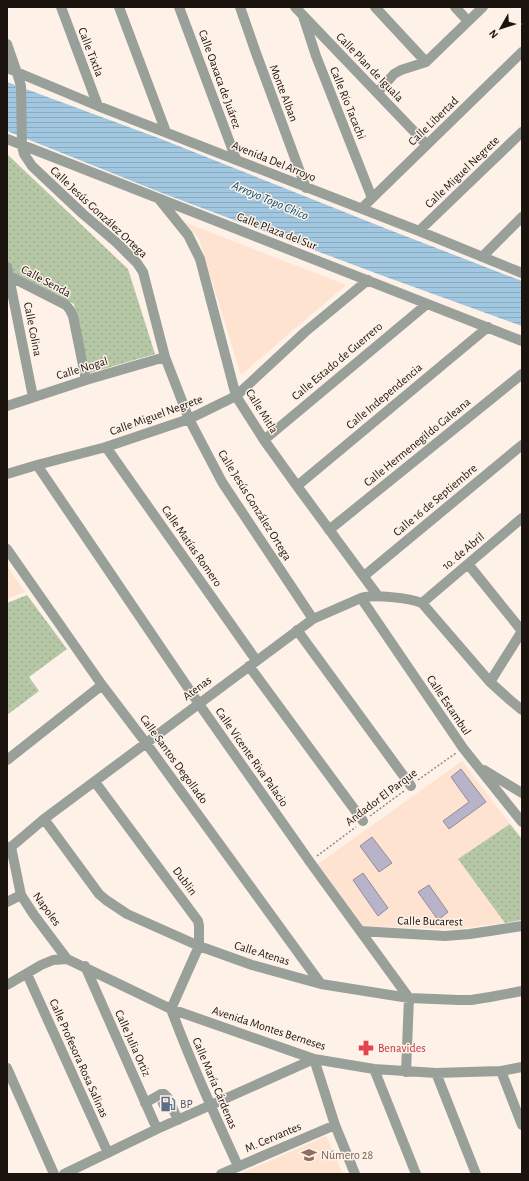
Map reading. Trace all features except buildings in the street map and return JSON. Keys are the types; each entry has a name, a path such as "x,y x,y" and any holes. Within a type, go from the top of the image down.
{"street":[{"name":"Calle Tixtla","path":"61,7 98,106"},
{"path":"119,7 166,132"},
{"name":"Calle Oaxaca de Juárez","path":"179,7 236,159"},
{"name":"Monte Alban","path":"240,7 306,188"},
{"name":"Calle Plan de Iguala","path":"295,7 427,145"},
{"path":"375,7 426,62"},
{"path":"455,7 468,21"},
{"path":"377,93 394,74 401,70 426,62 483,7"},
{"name":"Calle Río Tacachi","path":"303,16 316,56 372,198"},
{"path":"7,44 21,86 22,146"},
{"name":"Calle Libertad","path":"362,208 522,52"},
{"name":"Avenida Del Arroyo","path":"7,68 98,106 236,159 306,188 362,208 522,273"},
{"name":"Calle Miguel Negrete","path":"419,231 522,132"},
{"name":"Calle Plaza del Sur","path":"7,139 522,341"},
{"name":"Calle Jesús González Ortega","path":"22,146 24,154 32,166 117,243 140,267 145,279 165,357 190,419 214,468 313,619"},
{"name":"Calle Mitla","path":"159,199 188,235 200,259 236,396 264,440 378,596"},
{"path":"482,256 522,218"},
{"name":"Calle Senda","path":"8,272 58,300 66,305 70,310 73,316 86,380"},
{"name":"Calle Colina","path":"8,272 33,397"},
{"name":"Calle Miguel Negrete","path":"7,474 106,447 190,419 236,396 305,332 368,280"},
{"name":"Calle Estado de Guerrero","path":"264,440 427,304"},
{"name":"Calle Independencia","path":"297,486 488,327"},
{"name":"Calle Nogal","path":"7,406 86,380 165,357"},
{"name":"Calle Hermenegildo Galeana","path":"329,530 522,374"},
{"name":"Calle 16 de Septiembre","path":"364,576 522,444"},
{"name":"Calle Matías Romero","path":"106,447 252,663 363,821"},
{"name":"Calle Vicente Riva Palacio","path":"37,465 199,704 360,932 410,998"},
{"name":"1o. de Abril","path":"422,604 522,518"},
{"name":"Calle Santos Degollado","path":"7,549 102,685 146,743 321,984"},
{"path":"468,564 522,631 490,682"},
{"name":"Atenas","path":"9,847 252,663 313,619 367,596 415,601 422,604"},
{"name":"Calle Estambul","path":"361,598 463,748 522,822"},
{"path":"422,604 490,682 522,710"},
{"path":"298,630 411,786"},
{"path":"7,760 102,685"},
{"path":"479,767 522,793"},
{"name":"Dublin","path":"95,782 194,915 200,926 199,946 171,1009"},
{"name":"Calle Atenas","path":"44,819 99,894 106,900 127,914 199,946 252,965 321,984 410,998 471,1000 522,991"},
{"name":"Napoles","path":"9,847 21,895 67,959"},
{"path":"7,902 21,895"},
{"name":"Calle Bucarest","path":"360,932 459,936 522,926"},
{"path":"7,985 53,960 67,959"},
{"name":"Avenida Montes Berneses","path":"67,959 171,1009 314,1059 374,1069 406,1072 436,1073 501,1071 522,1067"},
{"name":"Calle Julia Ortiz","path":"84,966 157,1130"},
{"name":"Calle Profesora Rosa Salinas","path":"27,974 108,1154"},
{"path":"406,1072 410,998"},
{"name":"Calle María Cárdenas","path":"171,1009 210,1105 238,1166"},
{"path":"64,1174 210,1105 314,1059 335,1125 355,1174"},
{"path":"7,1068 54,1174"},
{"path":"374,1069 416,1174"},
{"path":"501,1071 522,1125"},
{"path":"436,1073 476,1174"},
{"path":"145,1103 161,1094 164,1094 178,1120"},
{"name":"M. Cervantes","path":"221,1174 335,1125"}],"path":[{"name":"Andador El Parque","path":"310,862 363,821 463,748"}],"shaded area":[{"path":"184,222 346,285 241,375 199,239"},
{"path":"7,566 25,592 7,599"},
{"path":"462,761 510,824 459,859 505,923 457,929 363,926 318,864"},
{"name":"Número 28","path":"326,1136 343,1174 240,1174"}],"green space":[{"path":"7,154 128,269 155,354 90,373 74,304 9,271 7,256"},
{"path":"27,595 67,649 29,677 39,691 7,715 7,603"},
{"path":"510,824 522,839 522,920 505,923 458,859"}],"water":[{"name":"Arroyo Topo Chico","path":"7,82 161,139 522,281 522,326 162,193 7,131"}],"place":[{"name":"Benavides","path":"366,1048"},
{"name":"BP","path":"168,1104"},
{"name":"Número 28","path":"309,1155"}]}
